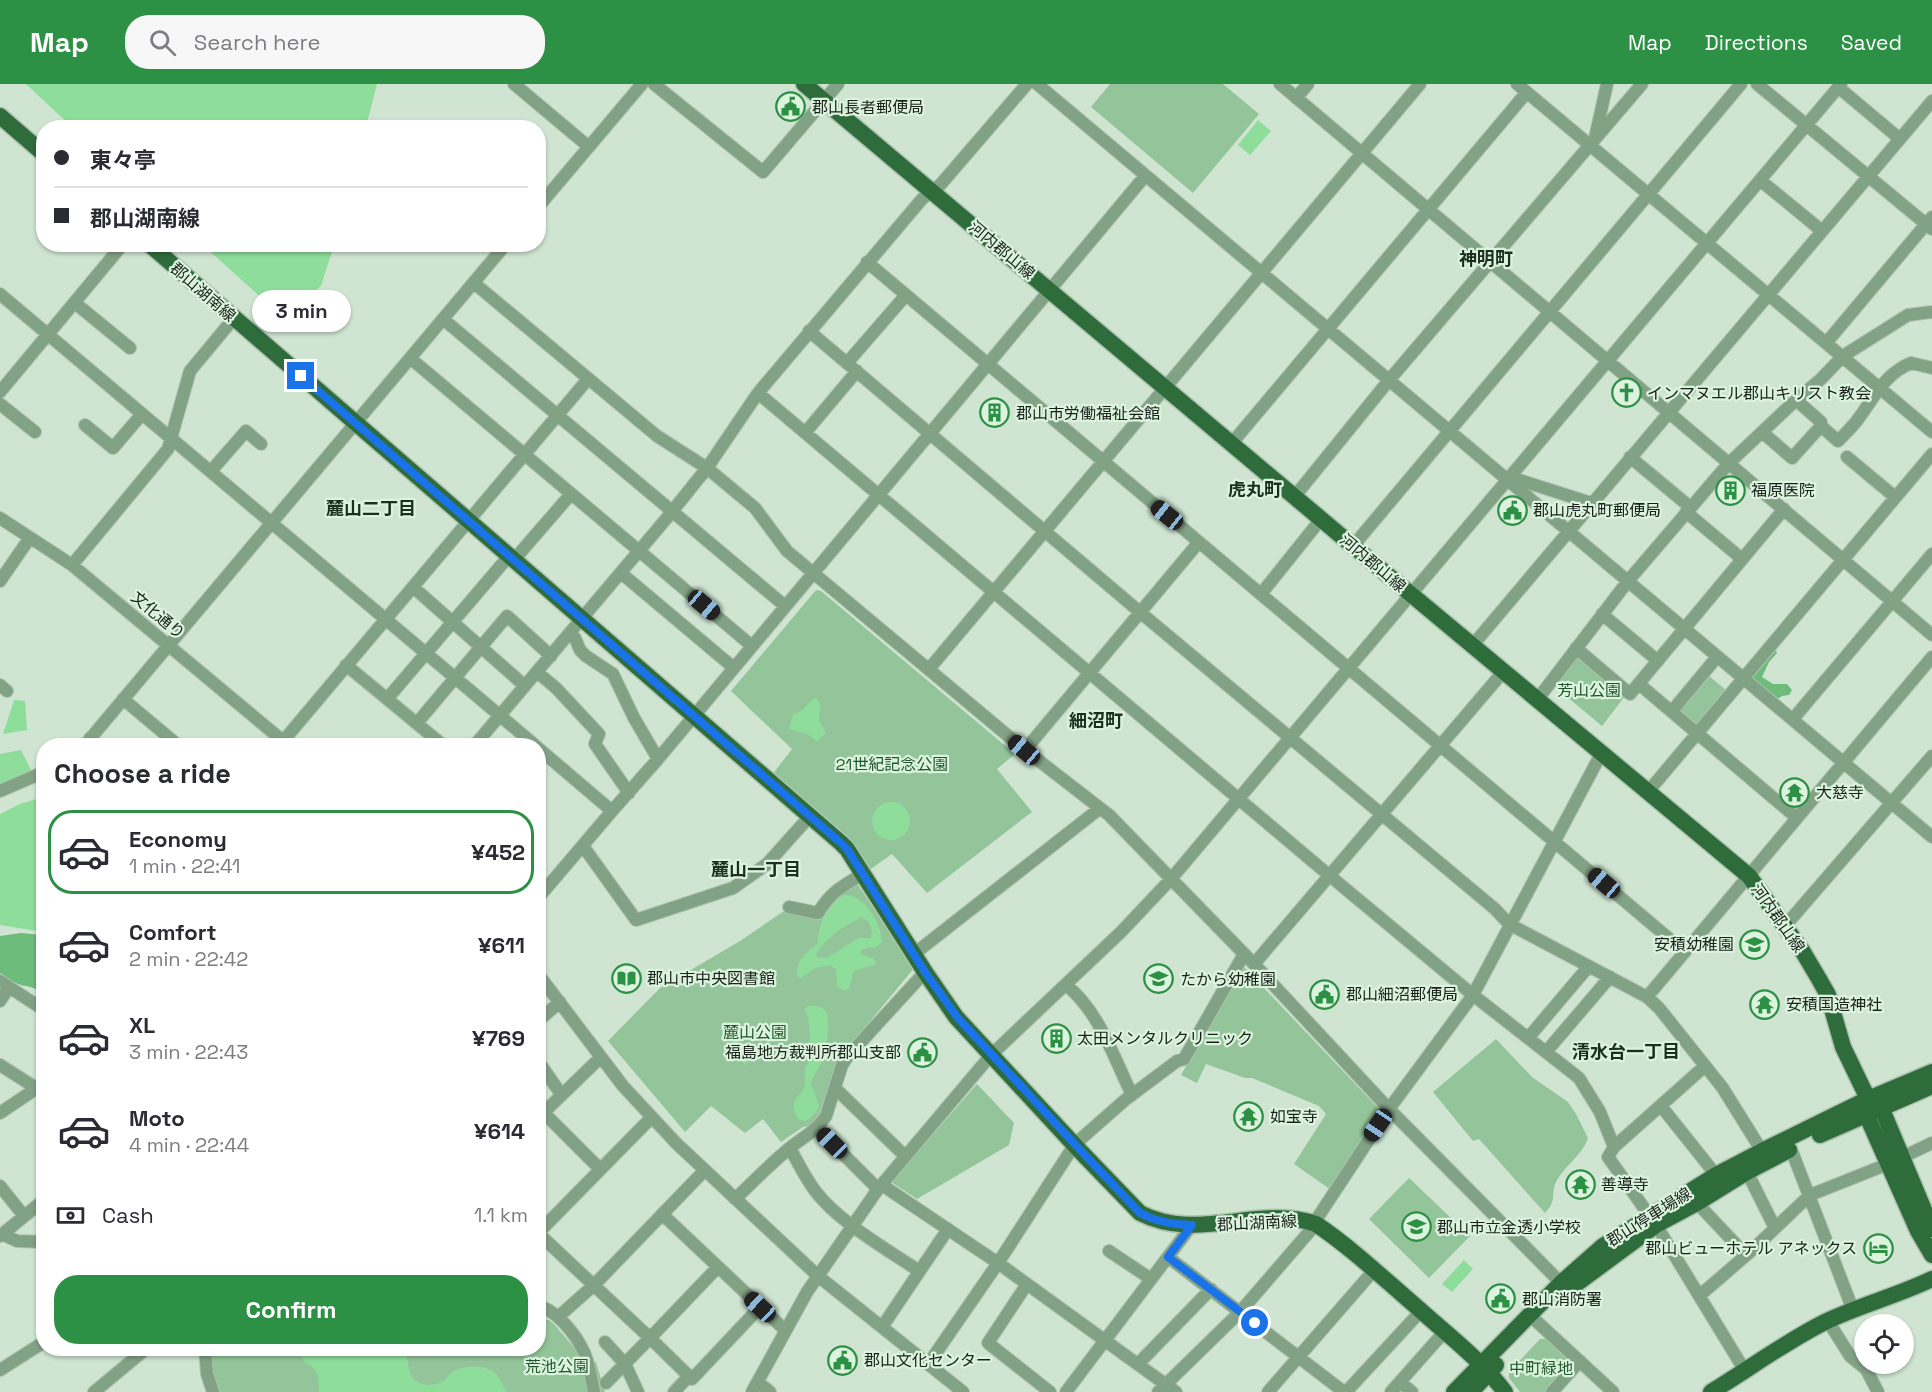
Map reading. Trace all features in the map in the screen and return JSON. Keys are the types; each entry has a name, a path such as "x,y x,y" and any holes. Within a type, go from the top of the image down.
{"main road":[{"name":"河内郡山線","path":"804,84 1647,793 1749,876 1803,952 1828,995 1843,1047 1872,1107 1894,1161"},
{"path":"0,116 36,147"},
{"name":"郡山湖南線","path":"158,252 847,849 925,972 957,1017 1140,1213 1174,1225 1215,1225 1274,1219 1316,1224 1375,1269 1445,1331 1485,1367 1505,1392"},
{"path":"1872,1107 1932,1072"},
{"path":"1872,1107 1932,1086"},
{"name":"郡山停車場線","path":"1454,1392 1485,1367 1535,1320 1603,1246 1652,1221 1697,1203 1747,1172 1872,1107"},
{"name":"郡山停車場線","path":"1652,1221 1716,1175 1762,1150 1872,1107"},
{"path":"1894,1161 1932,1229"},
{"path":"1894,1161 1918,1231 1932,1255"},
{"path":"1711,1392 1828,1321 1900,1294 1932,1279"},
{"name":"郡山停車場線","path":"1471,1392 1485,1367 1565,1287"}],"street":[{"path":"514,84 589,147"},
{"path":"546,198 642,84"},
{"path":"654,84 763,172 838,84"},
{"path":"481,738 672,512 707,468 758,393 809,331 922,199 941,184 1027,84"},
{"path":"1037,84 1327,329 1509,478 1683,629 1932,837"},
{"path":"1280,84 1549,314 1932,635"},
{"path":"1296,98 1308,84"},
{"path":"929,669 1420,84"},
{"path":"1593,142 1607,84"},
{"path":"1295,496 1390,379 1642,84"},
{"path":"1353,546 1741,84"},
{"path":"1757,84 1869,177 1930,224 1827,342"},
{"path":"770,1392 755,1387 785,1330 852,1225 905,1156 991,1055 1121,932 1171,879 1839,86 1899,139"},
{"path":"1232,443 1427,209 1522,88 1593,142 1649,193 1932,432"},
{"path":"1472,646 1932,101"},
{"path":"546,889 658,759 1145,176"},
{"path":"1761,180 1822,231"},
{"path":"0,392 116,252"},
{"path":"95,738 123,699 499,252"},
{"path":"867,262 1685,952"},
{"path":"474,283 657,435 707,468 755,508 787,551 1024,750 1109,815 1254,964 1389,1109 1565,1287"},
{"path":"847,363 906,295"},
{"path":"2,299 211,471 527,738"},
{"path":"75,303 130,348"},
{"path":"1537,700 1628,581 1729,463 1843,356 1908,315 1932,312"},
{"path":"72,565 168,449 190,371 234,318"},
{"path":"443,319 785,606"},
{"path":"809,331 1141,613 1496,909 1509,924 1647,997 1659,1008 1722,1087 1762,1150"},
{"path":"410,358 752,646"},
{"path":"1796,400 1838,441 1855,423 1879,387 1891,374 1911,363 1932,368"},
{"path":"805,433 857,371"},
{"path":"289,738 346,665 588,379"},
{"path":"758,393 1330,876 1473,995 1579,1078 1600,1112 1614,1148"},
{"path":"0,404 35,432"},
{"path":"85,424 113,448 142,414"},
{"path":"1761,432 1792,458 1821,426"},
{"path":"211,471 246,431 261,444"},
{"path":"1647,793 1932,454"},
{"path":"1630,457 1742,559"},
{"path":"1847,457 1895,497"},
{"path":"1509,478 1592,503"},
{"path":"387,699 452,621 571,494"},
{"path":"1576,648 1630,694 1784,509"},
{"name":"文化通り","path":"0,518 72,565 277,738"},
{"path":"1261,594 1321,519"},
{"path":"0,580 29,539"},
{"path":"1024,750 1199,542"},
{"path":"1793,719 1932,554"},
{"path":"621,573 734,668"},
{"path":"413,587 525,686"},
{"path":"1602,614 1658,661"},
{"path":"417,723 507,616 551,656"},
{"path":"570,633 586,656 613,674 634,718 658,759"},
{"path":"1672,711 1717,657"},
{"path":"1647,997 1932,657"},
{"path":"346,665 435,738"},
{"path":"537,672 556,688 599,734 595,744 629,793"},
{"path":"1254,964 1503,672"},
{"path":"1639,684 1797,818"},
{"path":"123,699 169,738"},
{"path":"1161,1388 1240,1312 1316,1224 1318,1217 1389,1109 1473,995 1601,754"},
{"path":"546,755 612,811"},
{"path":"1785,927 1932,756"},
{"path":"0,791 36,775"},
{"path":"914,954 1099,809"},
{"path":"583,846 636,920 733,888 767,864 810,816"},
{"path":"789,906 818,913 837,889 863,874"},
{"path":"929,1363 998,1263 1075,1144 1132,1095 1177,1061 1184,1059 1244,954"},
{"path":"1528,1038 1588,966"},
{"path":"735,1199 790,1148 817,1128 826,1116 842,1065 848,1056 925,972"},
{"path":"1546,1052 1610,977"},
{"path":"0,1001 4,984 36,1005"},
{"path":"546,984 623,1086 651,1118 818,1276 929,1363 962,1392"},
{"path":"1066,985 1091,1013 1132,1095"},
{"path":"546,1014 560,1002"},
{"path":"546,1110 601,1057"},
{"path":"0,1065 36,1088"},
{"path":"1705,1066 1614,1148 1608,1157 1652,1221 1745,1371"},
{"path":"546,1072 561,1094"},
{"path":"835,1088 905,1156"},
{"path":"0,1113 36,1093"},
{"path":"1661,1106 1716,1175"},
{"path":"546,1225 651,1118"},
{"path":"546,1120 600,1169"},
{"path":"817,1128 880,1187 948,1229 1106,1340 1138,1364 1161,1388 1176,1392"},
{"path":"1699,1296 1810,1196 1932,1143"},
{"path":"790,1148 816,1193 852,1225 919,1272"},
{"path":"1791,1149 1853,1311"},
{"path":"558,1317 594,1285 705,1170"},
{"path":"1747,1172 1775,1228"},
{"path":"0,1186 24,1216"},
{"path":"1697,1203 1746,1255"},
{"path":"36,1206 1,1235 17,1241 36,1242"},
{"path":"662,1214 785,1330"},
{"path":"1066,1392 1192,1225"},
{"path":"882,1328 948,1229"},
{"path":"546,1240 692,1379 760,1307"},
{"path":"1109,1251 1151,1279"},
{"path":"1168,1257 1345,1392 1421,1311"},
{"path":"606,1383 718,1267"},
{"path":"1268,1392 1375,1269"},
{"path":"1027,1284 988,1343 1050,1392"},
{"path":"1138,1364 1211,1289"},
{"path":"546,1308 558,1317 577,1341 587,1359 594,1392"},
{"path":"1535,1320 1613,1392"},
{"path":"1828,1321 1850,1356 1866,1369 1878,1392"},
{"path":"1391,1392 1445,1331"},
{"path":"605,1342 625,1365 638,1392"},
{"path":"0,1370 36,1347"},
{"path":"94,1392 137,1356"},
{"path":"206,1356 207,1374 213,1392"},
{"path":"1552,1392 1580,1361"},
{"path":"674,1392 689,1376"},
{"path":"1400,1382 1412,1392"}],"green space":[{"path":"1110,84 1223,84 1259,114 1193,193 1091,107"},
{"name":"21世紀記念公園","path":"816,590 821,591 1015,754 997,769 1032,812 927,893 892,854 868,871 772,775 792,749 731,691"},
{"name":"芳山公園","path":"1578,656 1625,696 1602,726 1554,686"},
{"path":"1708,675 1727,691 1697,728 1678,713"},
{"name":"麓山公園","path":"856,882 914,968 840,1058 816,1122 803,1127 781,1142 763,1119 745,1133 711,1106 685,1132 608,1041 660,988 740,941 788,909 821,914 830,899"},
{"path":"1243,966 1381,1111 1331,1190 1294,1164 1326,1114 1319,1106 1252,1078 1245,1078 1206,1064 1197,1083 1181,1075"},
{"path":"1496,1039 1532,1077 1568,1102 1588,1138 1556,1182 1553,1200 1545,1213 1479,1139 1473,1141 1433,1092"},
{"path":"977,1084 1014,1123 1009,1145 917,1199 891,1182"},
{"path":"1409,1178 1470,1236 1429,1278 1369,1219"},
{"name":"荒池公園","path":"546,1320 554,1324 583,1358 596,1362 605,1392 218,1392 211,1356 546,1356"},
{"name":"中町緑地","path":"1540,1339 1546,1339 1574,1364 1547,1392 1520,1392 1509,1378 1509,1372"}],"shaded area":[{"path":"26,84 377,84 368,120 64,120"},
{"path":"1258,120 1271,131 1250,155 1238,145"},
{"path":"211,252 332,252 321,286 313,293 272,302 257,294"},
{"path":"1775,649 1777,653 1769,662 1762,677 1773,684 1787,684 1792,690 1789,695 1776,700 1751,678"},
{"path":"816,698 820,704 819,721 826,733 817,741 807,734 789,729 793,714 801,711"},
{"path":"14,700 25,701 27,730 3,734"},
{"path":"21,750 31,770 22,777 3,785 0,783 0,754"},
{"path":"36,799 36,931 0,925 0,814"},
{"path":"891,802 905,807 910,821 905,835 891,840 877,835 872,821 877,807"},
{"path":"845,895 852,896 865,905 871,911 879,927 882,942 875,948 869,947 861,950 861,954 874,959 876,964 854,971 849,988 845,991 837,987 836,970 831,965 815,968 801,978 797,976 800,961 817,944 824,915 838,899","holes":["862,917 871,929 871,938 858,938 827,958 817,957 816,954 820,948 836,932"]},
{"path":"21,933 36,934 36,990 15,983 0,973 0,936"},
{"path":"808,1006 821,1007 825,1010 828,1025 825,1055 811,1083 819,1106 814,1115 802,1121 796,1115 794,1105 804,1088 805,1069 813,1056 805,1010"},
{"path":"725,1023 732,1030 749,1058 750,1061 745,1065 721,1028"},
{"path":"1464,1260 1473,1269 1452,1292 1442,1284"},
{"path":"302,1356 407,1356 412,1376 417,1382 428,1385 436,1384 444,1381 458,1369 481,1367 495,1373 507,1392 319,1392 315,1370 304,1362"}],"place":[{"name":"郡山長者郵便局","path":"791,107"},
{"name":"インマヌエル郡山キリスト教会","path":"1626,393"},
{"name":"郡山市労働福祉会館","path":"995,413"},
{"name":"福原医院","path":"1730,490"},
{"name":"郡山虎丸町郵便局","path":"1512,510"},
{"name":"大慈寺","path":"1795,792"},
{"name":"安積幼稚園","path":"1755,944"},
{"name":"郡山市中央図書館","path":"626,978"},
{"name":"たから幼稚園","path":"1159,979"},
{"name":"郡山細沼郵便局","path":"1325,994"},
{"name":"安積国造神社","path":"1765,1004"},
{"name":"太田メンタルクリニック","path":"1056,1038"},
{"name":"福島地方裁判所郡山支部","path":"922,1052"},
{"name":"如宝寺","path":"1249,1116"},
{"name":"善導寺","path":"1580,1184"},
{"name":"郡山市立金透小学校","path":"1416,1227"},
{"name":"郡山ビューホテル アネックス","path":"1878,1248"},
{"name":"郡山消防署","path":"1501,1299"},
{"name":"郡山文化センター","path":"843,1360"}],"district":[{"name":"神明町","path":"1486,258"},
{"name":"虎丸町","path":"1255,489"},
{"name":"麓山二丁目","path":"371,508"},
{"name":"細沼町","path":"1096,720"},
{"name":"麓山一丁目","path":"756,869"},
{"name":"清水台一丁目","path":"1626,1051"}],"route":[{"path":"301,376 841,843 957,1017 1140,1213 1174,1225 1192,1225 1168,1257 1255,1323"}]}
